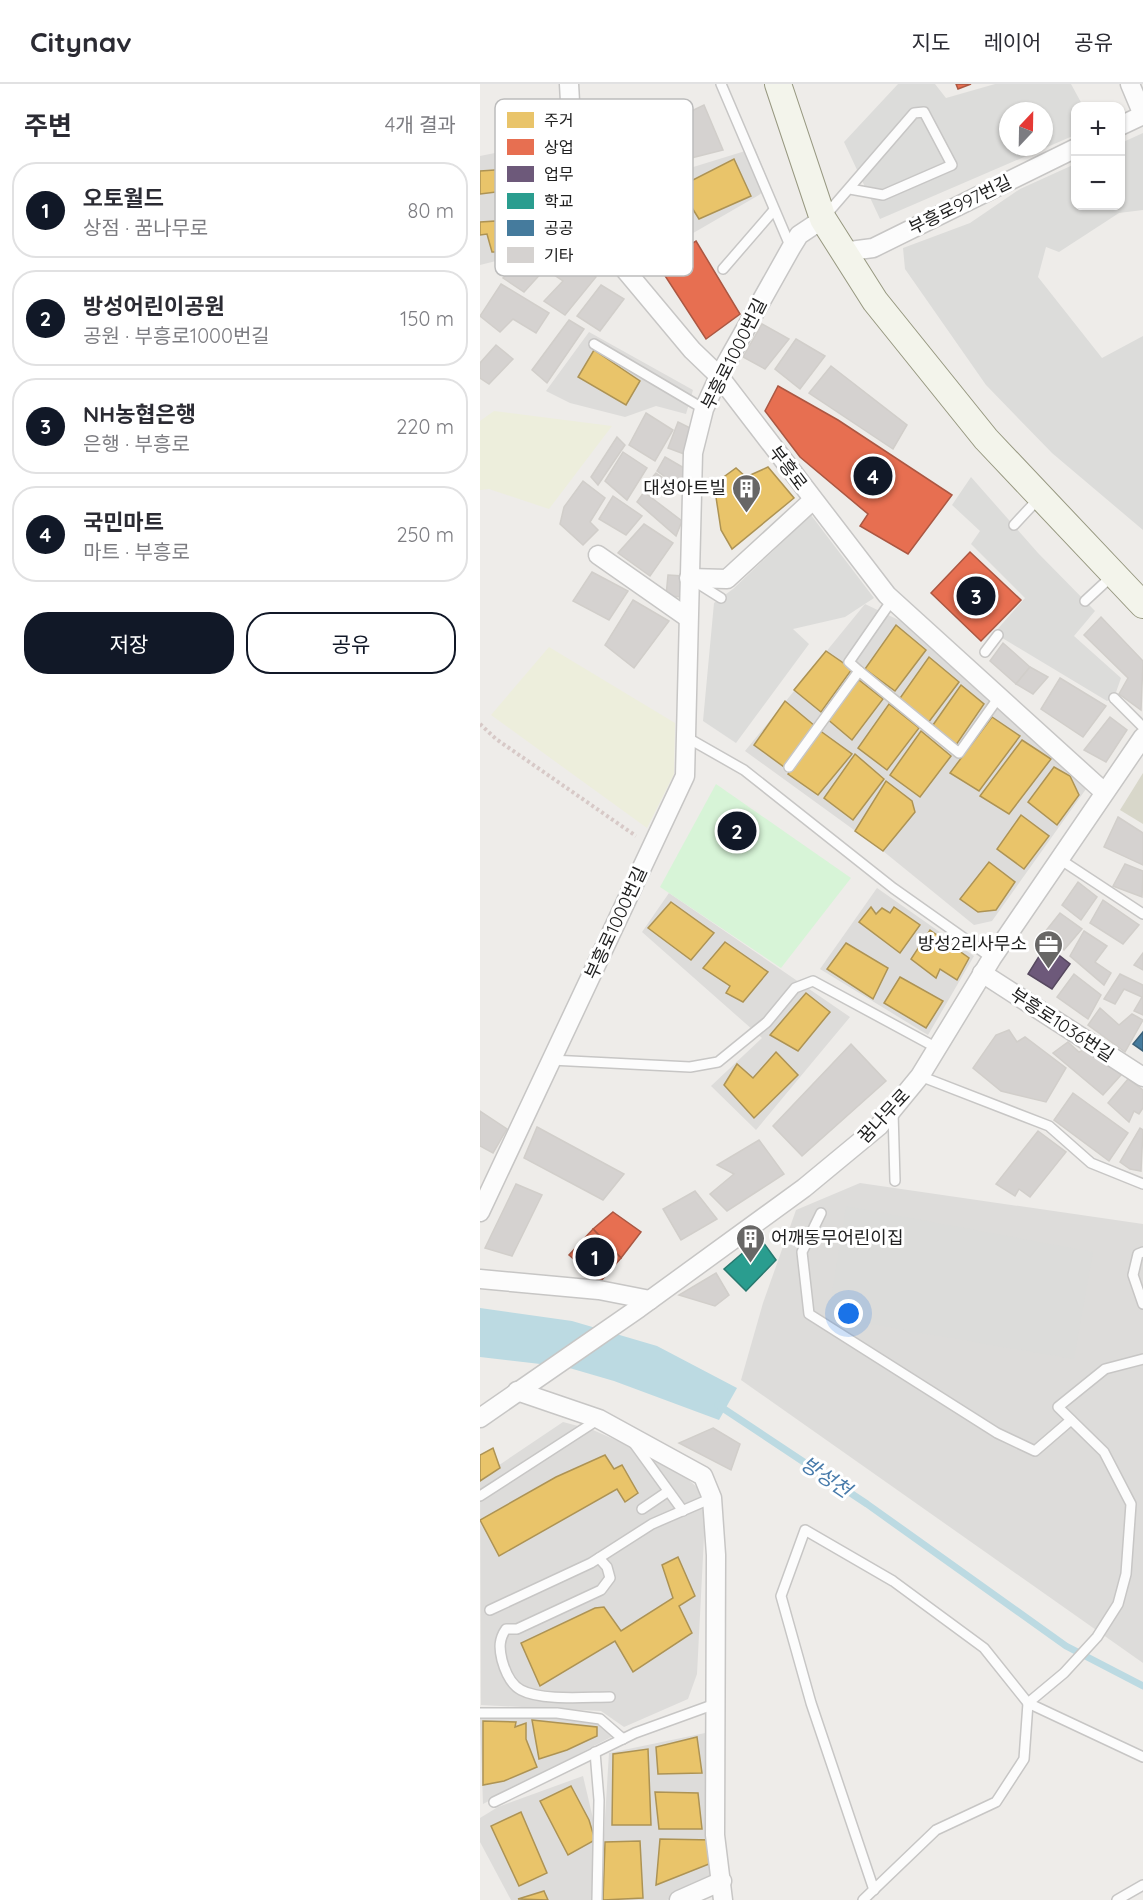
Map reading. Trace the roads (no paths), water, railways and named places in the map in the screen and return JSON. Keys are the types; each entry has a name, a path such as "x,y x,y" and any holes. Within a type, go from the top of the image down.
{"main road":[{"path":"778,84 823,219 874,301 986,439 1143,605"}],"street":[{"name":"부흥로","path":"569,84 570,99"},
{"path":"1125,124 1143,115 1131,84"},
{"name":"부흥로997번길","path":"842,252 873,248 1071,150"},
{"name":"부흥로1000번길","path":"480,1212 685,776 693,453 704,409 719,376 791,248 800,235 823,219"},
{"name":"부흥로","path":"630,276 692,350 719,376 892,600 1104,792"},
{"path":"689,578 727,579 764,552 813,500"},
{"path":"598,555 688,618"},
{"name":"꿈나무로","path":"521,1389 644,1304 804,1188 879,1126 920,1076 987,966 1058,858 1143,737"},
{"name":"부흥로1036번길","path":"987,966 1143,1077"},
{"path":"480,1279 599,1290 644,1304"},
{"path":"480,1418 488,1400 521,1389 599,1419 703,1476 712,1498 716,1555 715,1835 723,1900"},
{"path":"679,1900 722,1881"}],"lane":[{"path":"721,84 791,248"},
{"path":"823,219 914,114 924,112 952,165 883,195 850,189"},
{"path":"723,269 774,210"},
{"path":"594,344 704,409"},
{"path":"1014,525 1041,496"},
{"path":"1085,601 1115,574"},
{"path":"689,578 721,598"},
{"path":"892,600 849,662 959,753 999,697"},
{"path":"985,652 998,635"},
{"path":"789,767 859,671"},
{"path":"1114,698 1143,727"},
{"path":"686,737 744,770 987,966"},
{"path":"1058,858 1143,914"},
{"path":"551,1060 690,1067 718,1062 767,1022 795,988 813,981 937,1048"},
{"path":"920,1076 1049,1126 1091,1163 1143,1184"},
{"path":"892,1110 896,1147 895,1181"},
{"path":"821,1213 802,1252 808,1314 997,1433 1035,1451 1071,1420"},
{"path":"1143,1252 1138,1254 1133,1275 1143,1304"},
{"path":"863,1900 936,1830 996,1802 1024,1759 1028,1703 1064,1672 1097,1637 1118,1604 1126,1574 1131,1504 1104,1452 1058,1407 1104,1369 1143,1359"},
{"path":"480,1496 599,1419"},
{"path":"627,1433 667,1492 683,1511"},
{"path":"642,1509 667,1492"},
{"path":"490,1610 599,1558 652,1524 712,1498"},
{"path":"874,1890 811,1703 781,1596 805,1530 893,1581 984,1648 1028,1703 1143,1757"},
{"path":"599,1558 607,1567 610,1578 601,1590 517,1629 506,1629 501,1636 499,1649 507,1676 521,1690 549,1696 610,1697"},
{"path":"494,1802 623,1739 715,1704"},
{"path":"481,1713 557,1713 600,1719 623,1739"},
{"path":"595,1752 599,1800 597,1900"},
{"path":"1117,1900 1143,1885"}],"water":[{"path":"480,1308 572,1321 657,1346 737,1388 719,1420 614,1381 566,1367 480,1357"}],"waterway":[{"name":"방성천","path":"718,1405 867,1504 1066,1646 1143,1686"}],"place":[{"name":"국민마트","path":"873,476"},
{"name":"대성아트빌","path":"747,514"},
{"name":"NH농협은행","path":"976,596"},
{"name":"방성어린이공원","path":"737,831"},
{"name":"방성2리사무소","path":"1048,970"},
{"name":"오토월드","path":"595,1257"},
{"name":"어깨동무어린이집","path":"750,1264"}]}
